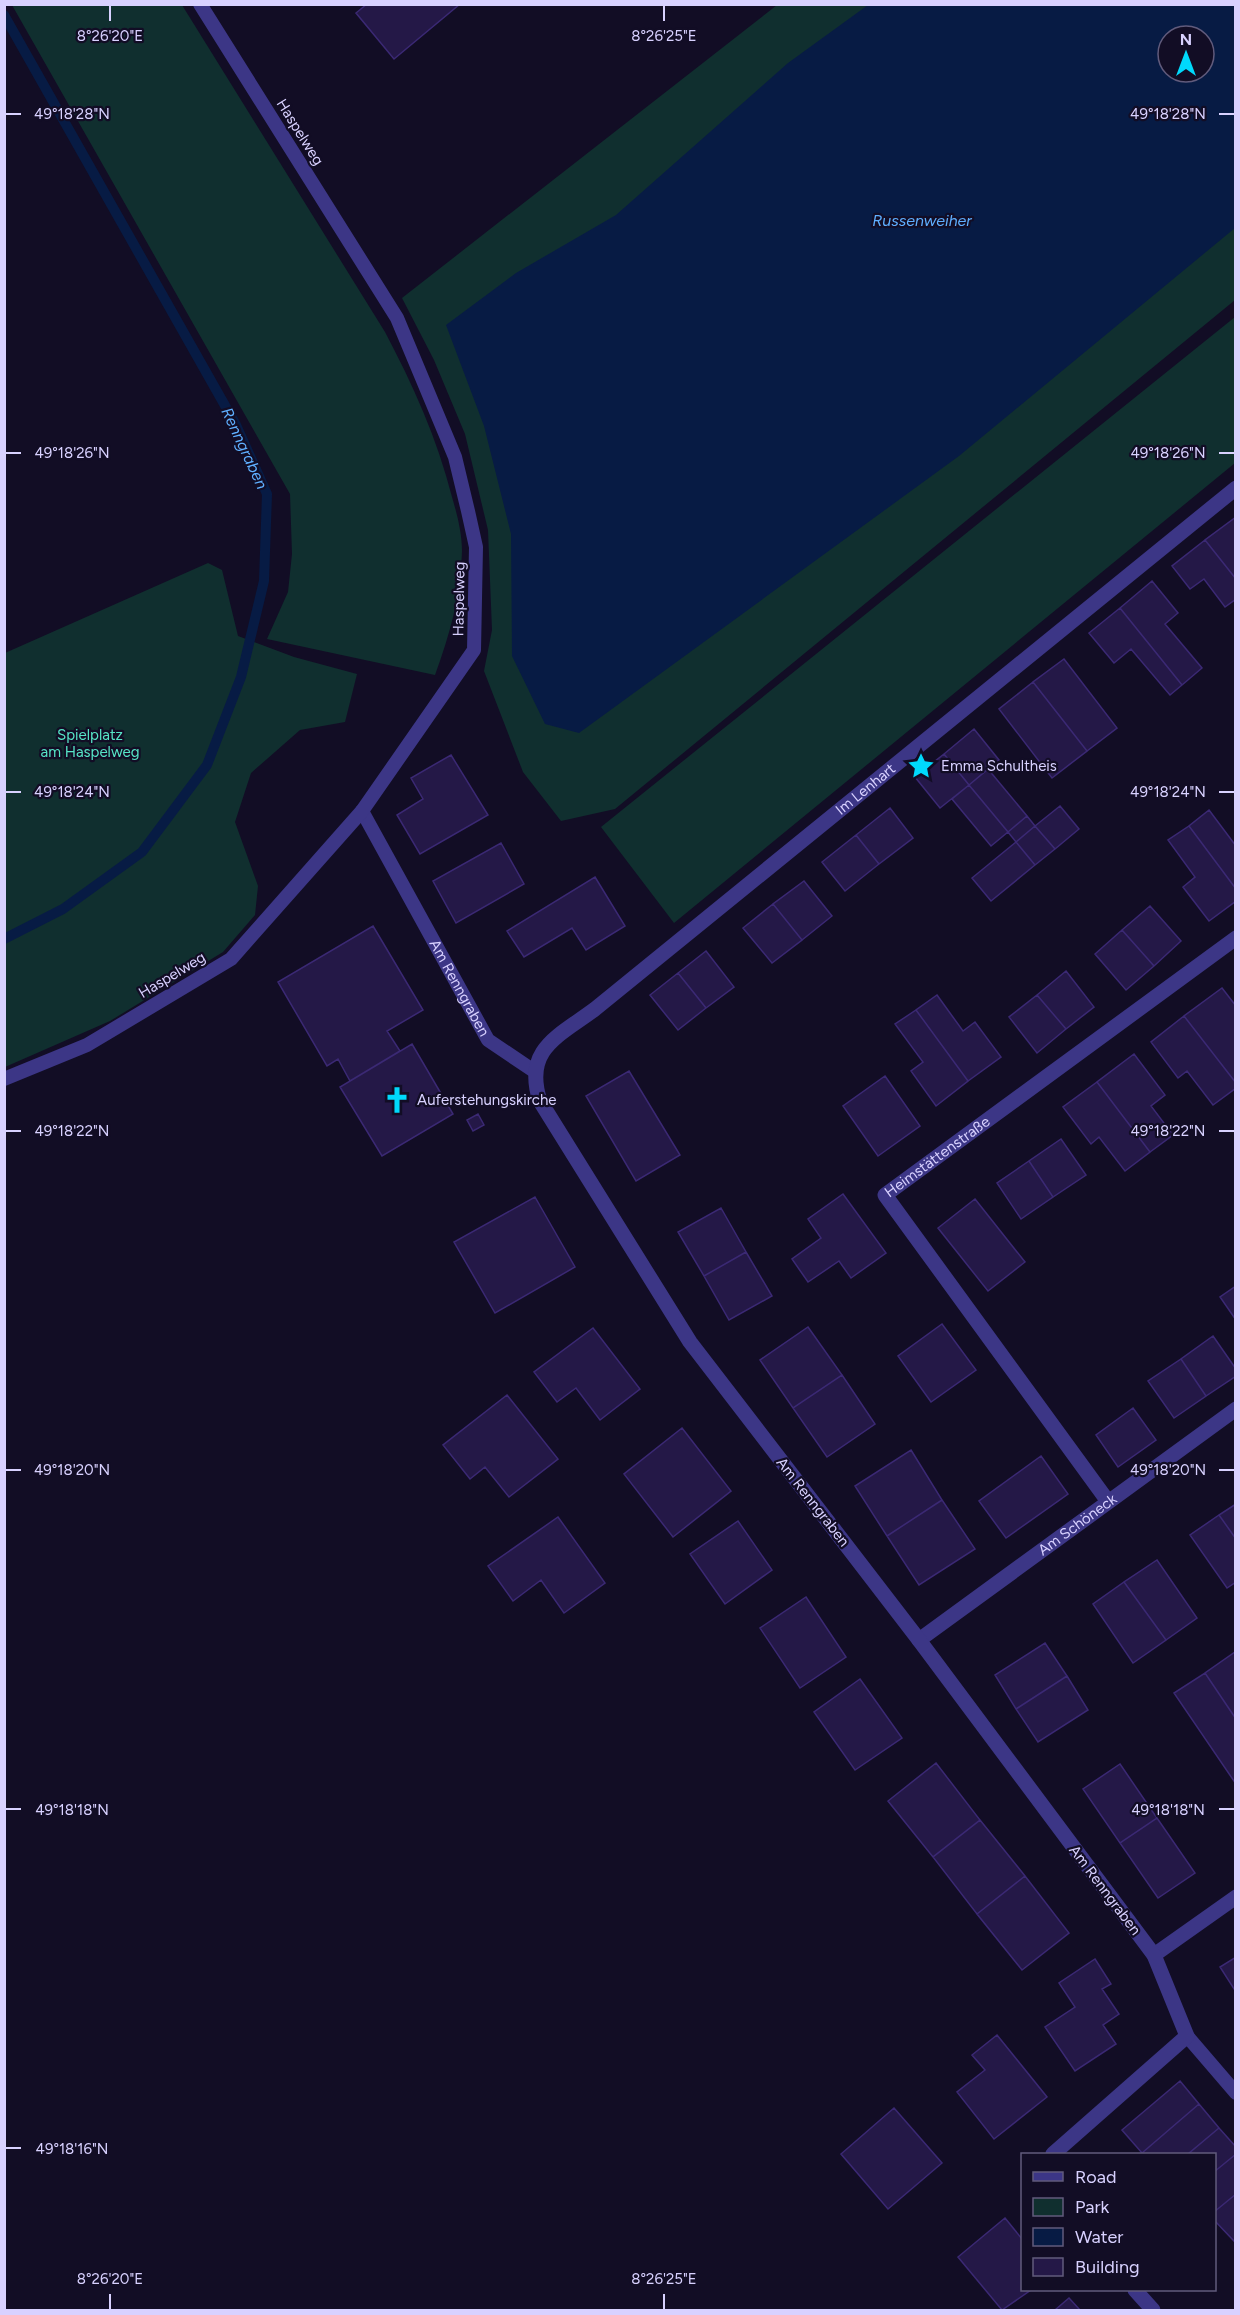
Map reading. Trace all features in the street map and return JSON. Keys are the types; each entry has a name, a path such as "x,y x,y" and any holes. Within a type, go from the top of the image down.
{"street":[{"name":"Im Lenhart","path":"534,1071 539,1055 547,1045 614,994 1236,488"},
{"name":"Heimstättenstraße","path":"1107,1500 885,1195 1236,938"},
{"name":"Am Renngraben","path":"534,1071 540,1101 690,1342 919,1640 1154,1955 1187,2036"},
{"name":"Am Schöneck","path":"919,1640 1107,1500 1236,1409"},
{"path":"1154,1955 1236,1897"},
{"path":"1054,2153 1187,2036"},
{"path":"1137,2291 1153,2310"}],"lane":[{"name":"Haspelweg","path":"4,1079 87,1045 231,959 362,811 474,650 476,547 455,457 397,318 202,6"},
{"name":"Am Renngraben","path":"362,811 488,1040 534,1071"},
{"path":"1187,2036 1236,2093"}],"green space":[{"path":"12,5 182,5 385,332 415,392 432,433 456,510 462,551 454,614 435,675 267,639 288,592 292,554 290,494"},
{"name":"Russenweiher","path":"777,5 1235,5 1235,300 615,809 561,821 523,772 484,671 492,630 488,530 465,434 434,360 402,298"},
{"path":"1235,317 1235,463 674,923 601,827"},
{"name":"Spielplatz am Haspelweg","path":"208,563 222,570 238,636 294,657 357,674 345,722 300,730 251,773 235,822 258,886 255,915 223,952 110,1021 5,1067 5,653"}],"water":[{"name":"Russenweiher","path":"868,5 1235,5 1235,228 959,456 579,733 545,724 512,656 511,534 484,426 446,325 516,273 616,215 788,63"}],"building":[{"path":"367,4 460,4 394,59 356,13"},
{"path":"1236,517 1236,579 1205,540"},
{"path":"1205,540 1236,579 1236,599 1225,607 1204,579 1190,589 1172,566"},
{"path":"1152,581 1178,613 1165,624 1202,668 1182,685 1120,608"},
{"path":"1120,608 1182,685 1170,695 1131,649 1114,663 1089,633"},
{"path":"1064,659 1117,728 1087,751 1033,682"},
{"path":"1033,682 1087,751 1052,778 999,709"},
{"path":"974,729 999,760 969,785 944,754"},
{"path":"944,754 969,785 940,808 915,777"},
{"path":"451,755 488,815 420,854 397,815 423,799 411,778"},
{"path":"988,769 1027,816 1008,832 969,785"},
{"path":"969,785 1008,832 991,846 952,799"},
{"path":"1060,806 1079,829 1055,849 1035,826"},
{"path":"890,808 913,838 879,864 856,835"},
{"path":"1209,810 1236,846 1236,889 1189,826"},
{"path":"1027,816 1035,826 1016,842 1008,832"},
{"path":"1035,826 1055,849 1035,865 1016,842"},
{"path":"1189,826 1236,889 1236,901 1209,921 1183,887 1195,877 1168,840"},
{"path":"856,835 879,864 845,891 822,862"},
{"path":"1016,842 1035,865 991,901 972,878"},
{"path":"501,843 524,884 456,923 433,881"},
{"path":"595,877 625,926 586,950 572,928 524,957 507,931"},
{"path":"804,881 832,916 802,940 773,904"},
{"path":"773,904 802,940 772,963 743,928"},
{"path":"1150,906 1181,941 1154,966 1122,930"},
{"path":"373,926 423,1010 387,1031 400,1051 350,1081 338,1059 327,1066 278,982"},
{"path":"1122,930 1154,966 1126,990 1095,954"},
{"path":"706,951 734,987 706,1008 678,973"},
{"path":"1066,971 1094,1007 1066,1029 1037,995"},
{"path":"678,973 706,1008 678,1030 650,995"},
{"path":"1222,988 1236,1006 1236,1083 1184,1016"},
{"path":"937,995 963,1031 975,1022 1001,1057 968,1081 916,1010"},
{"path":"1037,995 1066,1029 1037,1053 1009,1017"},
{"path":"916,1010 968,1081 936,1106 911,1071 923,1062 895,1024"},
{"path":"1184,1016 1236,1083 1236,1088 1213,1105 1187,1071 1178,1078 1151,1042"},
{"name":"Auferstehungskirche","path":"412,1044 453,1114 382,1156 340,1087"},
{"path":"1134,1054 1165,1095 1151,1106 1173,1135 1150,1152 1097,1082"},
{"path":"629,1071 680,1155 636,1181 586,1096"},
{"path":"885,1076 920,1126 878,1156 843,1106"},
{"path":"1097,1082 1150,1152 1125,1171 1099,1137 1091,1144 1063,1107"},
{"path":"478,1114 484,1125 473,1131 467,1120"},
{"path":"1061,1139 1086,1175 1053,1197 1029,1161"},
{"path":"1029,1161 1053,1197 1021,1219 997,1183"},
{"path":"843,1194 886,1253 851,1278 839,1261 808,1282 792,1259 821,1238 808,1219"},
{"path":"535,1197 575,1267 495,1313 454,1242"},
{"path":"975,1199 1025,1262 988,1291 938,1228"},
{"path":"721,1208 746,1252 704,1276 678,1232"},
{"path":"746,1252 772,1296 729,1320 704,1276"},
{"path":"1236,1286 1236,1320 1220,1297"},
{"path":"942,1324 976,1370 931,1402 898,1356"},
{"path":"808,1327 842,1375 793,1408 760,1360"},
{"path":"593,1328 640,1389 600,1420 576,1388 557,1402 534,1372"},
{"path":"1213,1336 1236,1369 1236,1376 1206,1396 1181,1359"},
{"path":"1181,1359 1206,1396 1174,1418 1148,1381"},
{"path":"842,1375 875,1424 827,1457 793,1408"},
{"path":"507,1395 558,1459 509,1497 485,1467 470,1479 443,1445"},
{"path":"1133,1408 1156,1440 1118,1467 1096,1435"},
{"path":"682,1428 731,1491 673,1537 624,1474"},
{"path":"911,1450 942,1500 887,1536 855,1486"},
{"path":"1041,1456 1068,1494 1006,1538 979,1501"},
{"path":"942,1500 975,1549 919,1585 887,1536"},
{"path":"1236,1504 1236,1539 1219,1515"},
{"path":"1219,1515 1236,1539 1236,1582 1227,1588 1190,1535"},
{"path":"558,1517 605,1583 564,1613 541,1580 513,1601 488,1566"},
{"path":"738,1521 772,1570 725,1604 690,1554"},
{"path":"1157,1560 1197,1618 1166,1640 1124,1582"},
{"path":"1124,1582 1166,1640 1133,1663 1093,1604"},
{"path":"806,1597 846,1657 800,1688 760,1628"},
{"path":"1045,1643 1067,1676 1016,1709 995,1675"},
{"path":"1236,1653 1236,1719 1205,1673"},
{"path":"1205,1673 1236,1719 1236,1784 1174,1693"},
{"path":"1067,1676 1088,1710 1038,1742 1016,1709"},
{"path":"860,1679 902,1738 855,1770 814,1712"},
{"path":"936,1763 980,1820 933,1857 888,1801"},
{"path":"1120,1764 1157,1818 1120,1843 1083,1789"},
{"path":"1157,1818 1195,1873 1158,1898 1120,1843"},
{"path":"980,1820 1025,1876 977,1914 933,1857"},
{"path":"1025,1876 1069,1933 1022,1970 977,1914"},
{"path":"1236,1957 1236,1992 1220,1967"},
{"path":"1095,1959 1111,1984 1102,1989 1119,2014 1103,2025 1116,2044 1075,2071 1045,2027 1075,2007 1059,1983"},
{"path":"997,2035 1047,2097 994,2139 957,2092 985,2070 972,2055"},
{"path":"1180,2081 1199,2104 1142,2153 1122,2130"},
{"path":"1199,2104 1219,2128 1189,2153 1142,2153"},
{"path":"894,2108 942,2163 888,2209 841,2154"},
{"path":"1219,2128 1236,2147 1236,2154 1216,2170 1216,2153 1189,2153"},
{"path":"1236,2154 1236,2194 1216,2210 1216,2170"},
{"path":"1236,2194 1236,2240 1234,2241 1216,2222 1216,2210"},
{"path":"1005,2218 1021,2238 1021,2291 1030,2291 1002,2310 958,2257"},
{"path":"1069,2298 1080,2310 1055,2310"}],"waterway":[{"name":"Renngraben","path":"4,15 236,425 267,494 264,581 241,677 207,765 142,852 63,909 4,939"}],"place":[{"name":"Emma Schultheis","path":"921,766"},
{"name":"Auferstehungskirche","path":"397,1100"}]}
